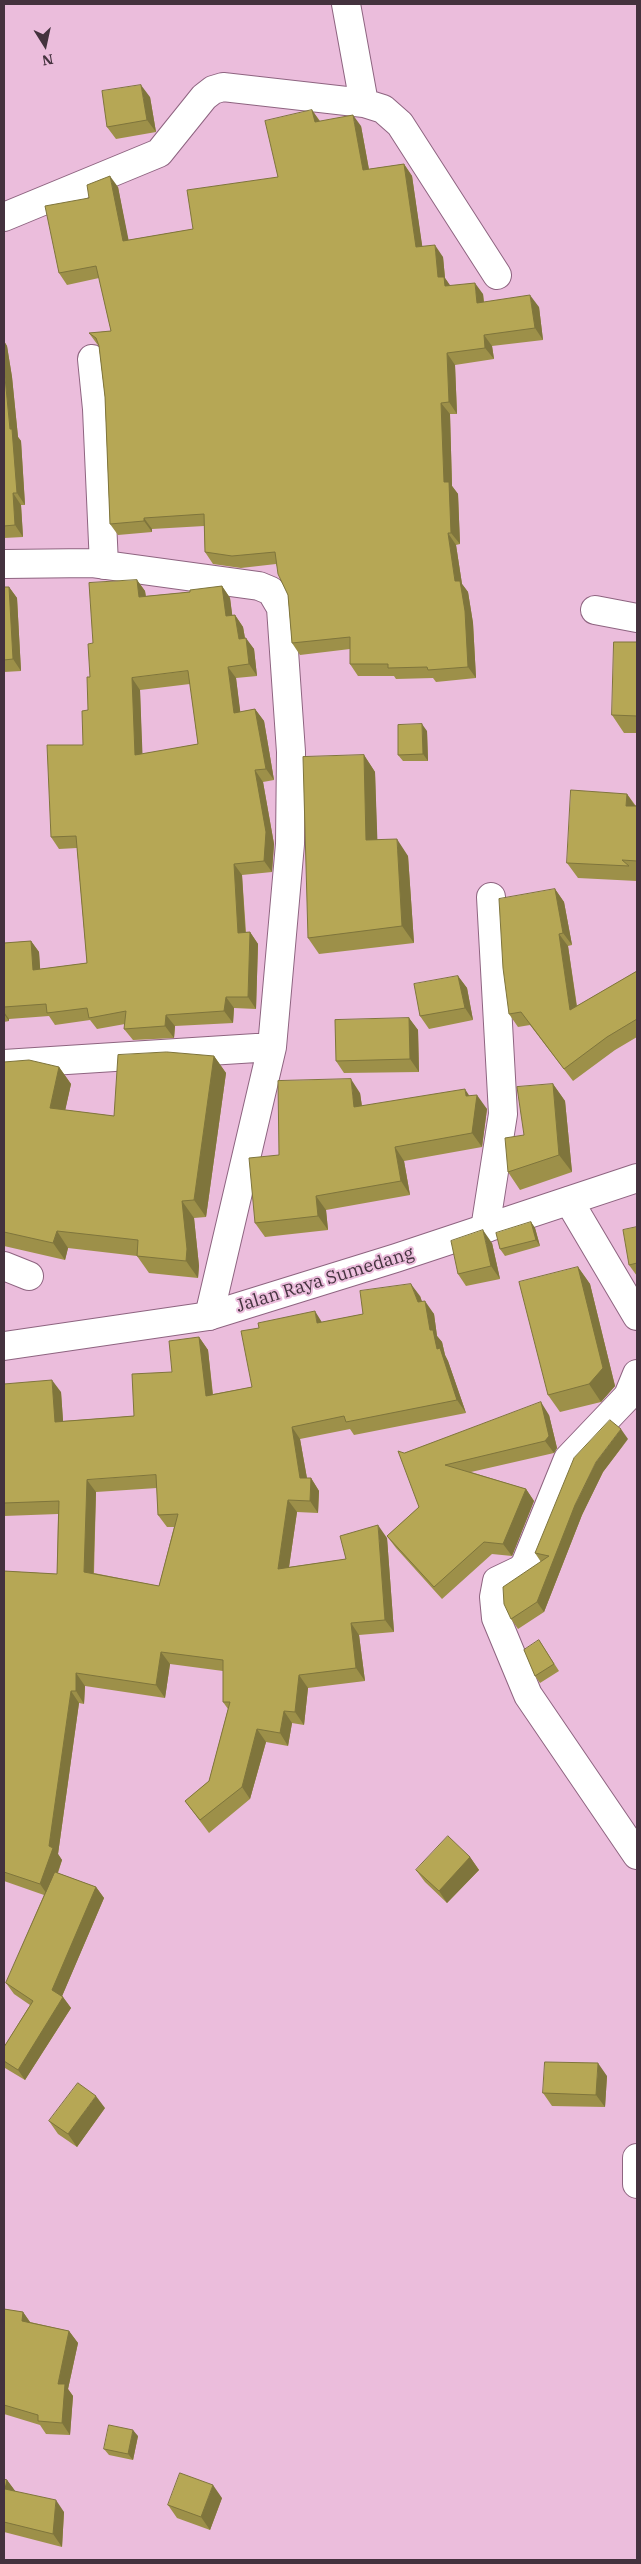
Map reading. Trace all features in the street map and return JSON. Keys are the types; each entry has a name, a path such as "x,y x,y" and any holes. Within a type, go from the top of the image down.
{"main road":[{"path":"346,4 364,103"},
{"path":"4,217 158,153 204,97 213,90 235,88 364,103 383,109 400,124 497,275"},
{"path":"92,359 98,409 104,565"},
{"path":"4,564 91,563 259,586 271,592 281,608 291,752 290,844 272,1047 209,1316"},
{"path":"596,610 637,618"},
{"path":"485,1229 503,1114 491,897"},
{"path":"4,1064 272,1047"},
{"name":"Jalan Raya Sumedang","path":"4,1346 209,1316 485,1229 637,1178"},
{"path":"569,1201 637,1316"},
{"path":"4,1266 29,1276"},
{"path":"637,1374 628,1396 568,1459 525,1564 520,1570 497,1581 494,1597 496,1618 528,1695 637,1855"},
{"path":"637,2158 637,2184"}],"building":[{"path":"141,85 147,120 107,127 102,91"},
{"path":"312,110 315,122 353,115 363,170 404,164 416,247 435,245 438,277 444,277 445,286 475,283 477,303 530,295 535,328 484,335 485,348 447,353 449,402 441,403 444,482 449,482 451,533 448,533 455,581 460,581 465,611 468,667 428,670 427,667 388,668 388,664 350,664 350,637 292,643 288,595 278,574 275,552 232,556 205,552 204,514 144,518 144,521 110,524 105,397 99,346 96,338 89,333 111,331 96,266 59,273 45,206 89,198 87,185 110,176 123,241 193,229 187,190 278,177 265,121"},
{"path":"4,367 10,429 12,429 17,493 13,493 15,525 4,526"},
{"path":"137,580 139,597 190,592 190,590 222,586 226,616 235,615 239,639 246,638 249,664 228,667 234,713 255,709 266,769 255,770 266,832 264,861 234,864 238,933 250,932 248,997 226,997 224,1011 166,1015 165,1026 124,1029 126,1011 89,1018 87,1008 47,1013 46,1004 4,1007 4,943 31,941 33,970 87,963 76,836 51,837 47,745 83,745 82,711 88,710 87,677 90,677 88,644 93,643 89,583","holes":["188,671 198,744 135,755 132,678"]},
{"path":"4,587 9,587 13,659 4,660"},
{"path":"614,642 637,642 637,716 612,715"},
{"path":"422,724 423,754 398,755 398,725"},
{"path":"364,755 366,840 397,839 402,926 308,938 303,757"},
{"path":"571,790 627,794 626,806 637,806 637,861 622,860 629,866 567,863"},
{"path":"555,889 563,933 559,934 570,1010 637,971 637,1019 607,1037 564,1069 521,1012 509,1014 503,968 499,899"},
{"path":"458,976 465,1008 420,1016 414,984"},
{"path":"409,1018 410,1059 336,1061 335,1020"},
{"path":"167,1052 214,1056 194,1200 182,1201 187,1249 186,1261 137,1256 138,1240 57,1231 53,1243 4,1232 4,1062 29,1060 59,1067 50,1108 114,1116 118,1055"},
{"path":"351,1079 354,1107 465,1089 466,1096 477,1095 472,1133 395,1147 401,1181 316,1196 318,1216 255,1223 249,1158 279,1155 278,1081"},
{"path":"553,1084 559,1155 508,1172 505,1138 524,1135 517,1087"},
{"path":"531,1222 536,1240 500,1249 496,1233"},
{"path":"637,1227 637,1263 629,1265 623,1230"},
{"path":"483,1230 491,1266 458,1274 451,1241"},
{"path":"578,1267 603,1368 589,1384 548,1395 519,1282"},
{"path":"411,1284 418,1302 425,1301 430,1330 433,1330 437,1349 440,1348 457,1400 346,1422 344,1416 292,1427 300,1478 311,1478 310,1501 288,1500 278,1569 346,1559 340,1536 378,1525 385,1620 351,1623 356,1668 299,1675 295,1712 284,1711 280,1733 257,1729 242,1787 200,1820 185,1801 209,1781 230,1702 223,1702 223,1660 161,1652 156,1685 76,1673 76,1691 71,1691 49,1846 53,1848 40,1884 4,1872 4,1571 57,1574 59,1501 4,1503 4,1384 52,1380 55,1422 134,1416 132,1374 172,1372 169,1341 199,1337 206,1396 252,1387 241,1331 259,1328 258,1323 315,1311 317,1323 363,1314 360,1291","holes":["156,1475 158,1515 178,1514 159,1586 84,1572 87,1480"]},
{"path":"541,1402 549,1436 545,1441 445,1465 526,1489 503,1544 484,1542 434,1587 387,1536 419,1507 398,1451 404,1453"},
{"path":"610,1420 621,1429 596,1462 575,1505 537,1602 511,1619 504,1604 503,1587 549,1556 535,1553 574,1458"},
{"path":"539,1640 554,1664 535,1676 524,1650"},
{"path":"448,1836 470,1857 439,1891 416,1870"},
{"path":"55,1872 96,1887 52,1990 63,1997 18,2070 4,2061 4,2047 33,2001 6,1983"},
{"path":"545,2062 598,2063 596,2095 543,2093"},
{"path":"78,2083 96,2096 68,2134 49,2121"},
{"path":"4,2309 23,2312 22,2321 69,2331 58,2384 65,2384 62,2423 38,2421 38,2415 4,2405"},
{"path":"109,2425 133,2430 128,2454 104,2449"},
{"path":"180,2473 213,2485 201,2517 168,2505"},
{"path":"4,2479 7,2480 5,2489 56,2500 53,2534 4,2522"}]}
